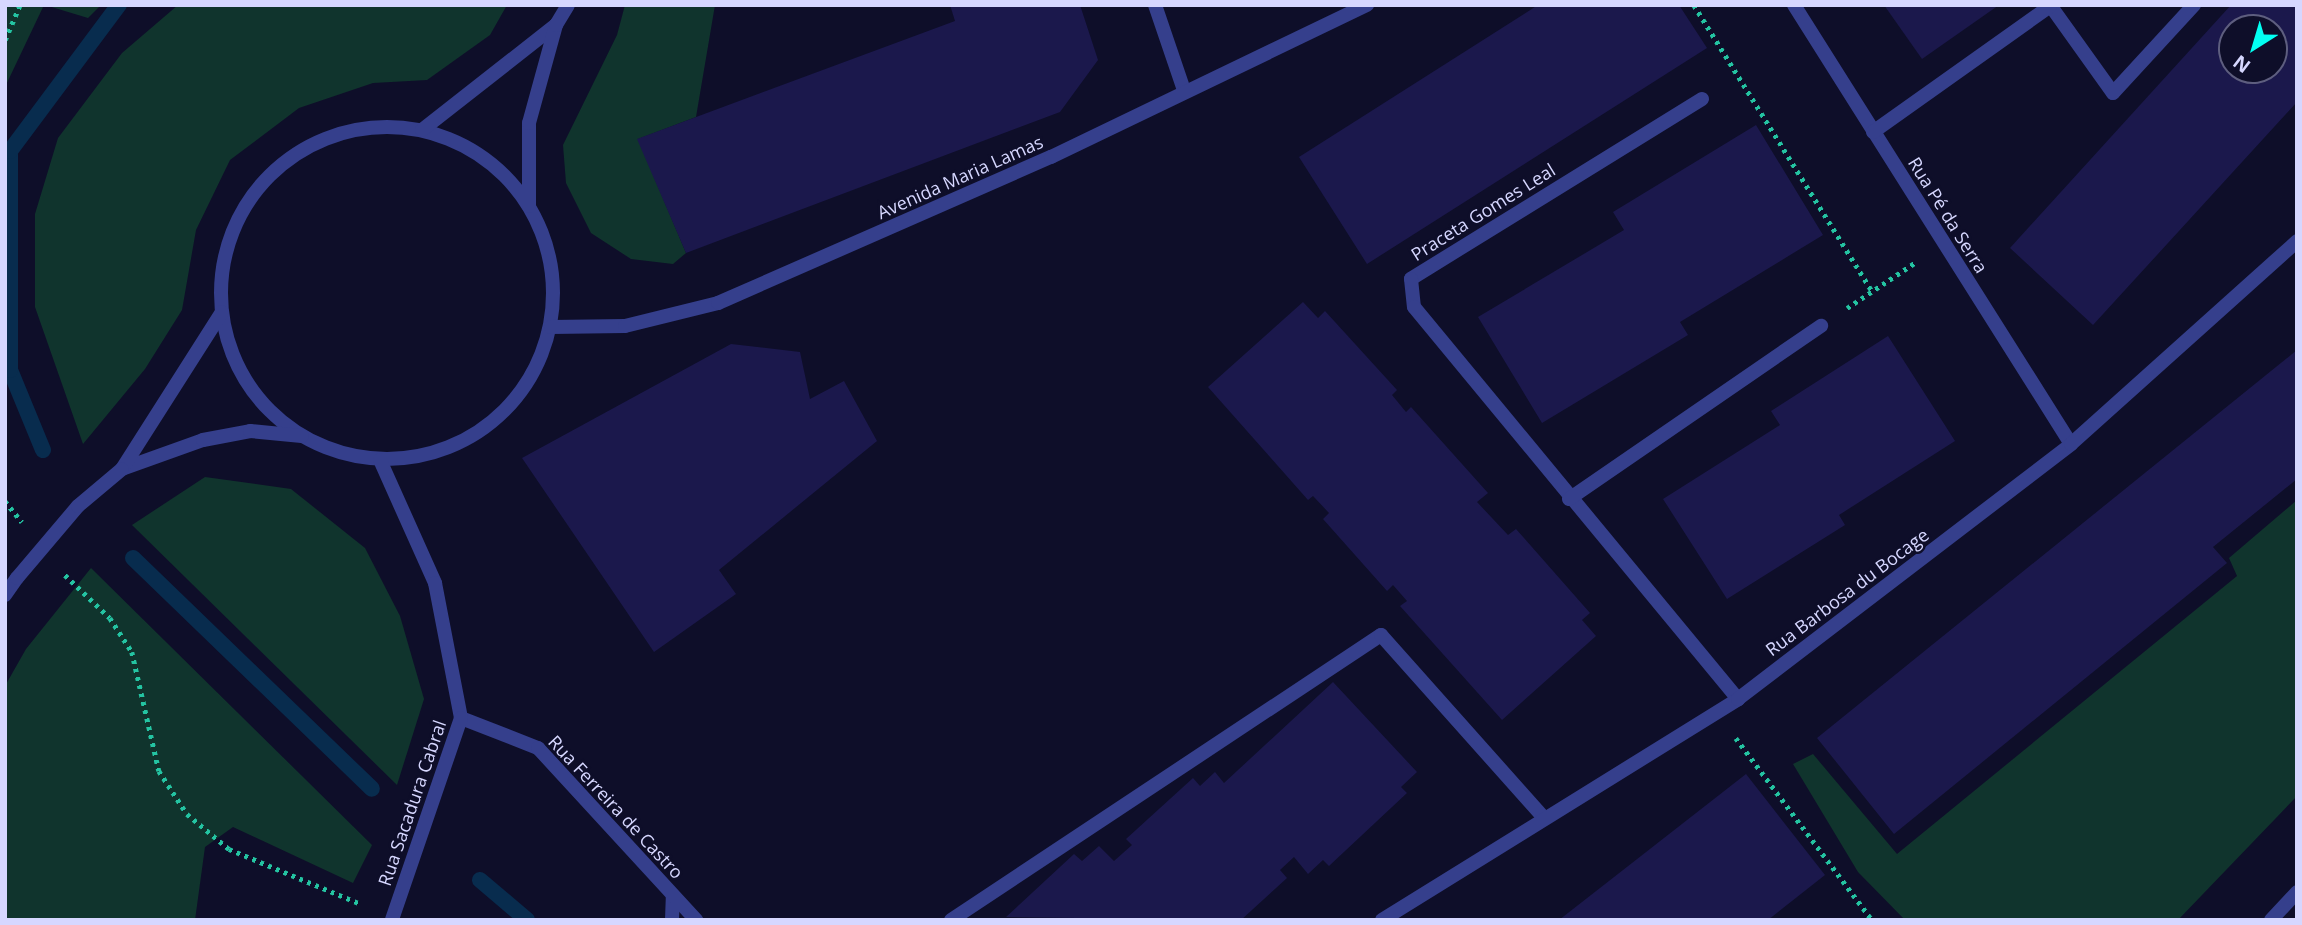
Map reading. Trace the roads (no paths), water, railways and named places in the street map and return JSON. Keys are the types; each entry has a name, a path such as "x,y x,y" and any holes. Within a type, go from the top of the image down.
{"street":[{"path":"529,206 529,123 556,25 568,5"},
{"path":"1155,5 1184,90"},
{"name":"Avenida Maria Lamas","path":"551,327 625,326 718,303 1051,157 1184,90 1367,5"},
{"name":"Rua Pé da Serra","path":"1794,5 1942,243 2071,443"},
{"path":"1873,132 2050,6 2113,93 2194,5"},
{"path":"422,130 556,25"},
{"name":"Praceta Gomes Leal","path":"1702,99 1411,279 1414,307 1738,699"},
{"path":"377,127 422,130 463,146 500,171 529,206 546,243 554,285 551,327 533,376 501,416 457,445 419,457 380,460 339,453 302,436 258,396 236,361 222,312 220,264 236,224 260,187 293,156 332,136 377,127"},
{"name":"Rua Barbosa du Bocage","path":"1382,920 1738,699 2071,443 2297,241"},
{"path":"5,595 78,506 122,469 222,312"},
{"path":"1570,499 1821,326"},
{"path":"122,469 202,440 250,431 302,436"},
{"name":"Rua Sacadura Cabral","path":"380,460 435,583 461,718 392,918"},
{"path":"951,920 1381,635 1545,818"},
{"name":"Rua Ferreira de Castro","path":"461,718 538,748 696,920"},
{"path":"2271,920 2297,892"},
{"path":"672,920 673,896"}],"waterway":[{"path":"43,450 10,370 10,151 119,5"},
{"path":"133,558 372,789"},
{"path":"480,880 527,920"}]}
